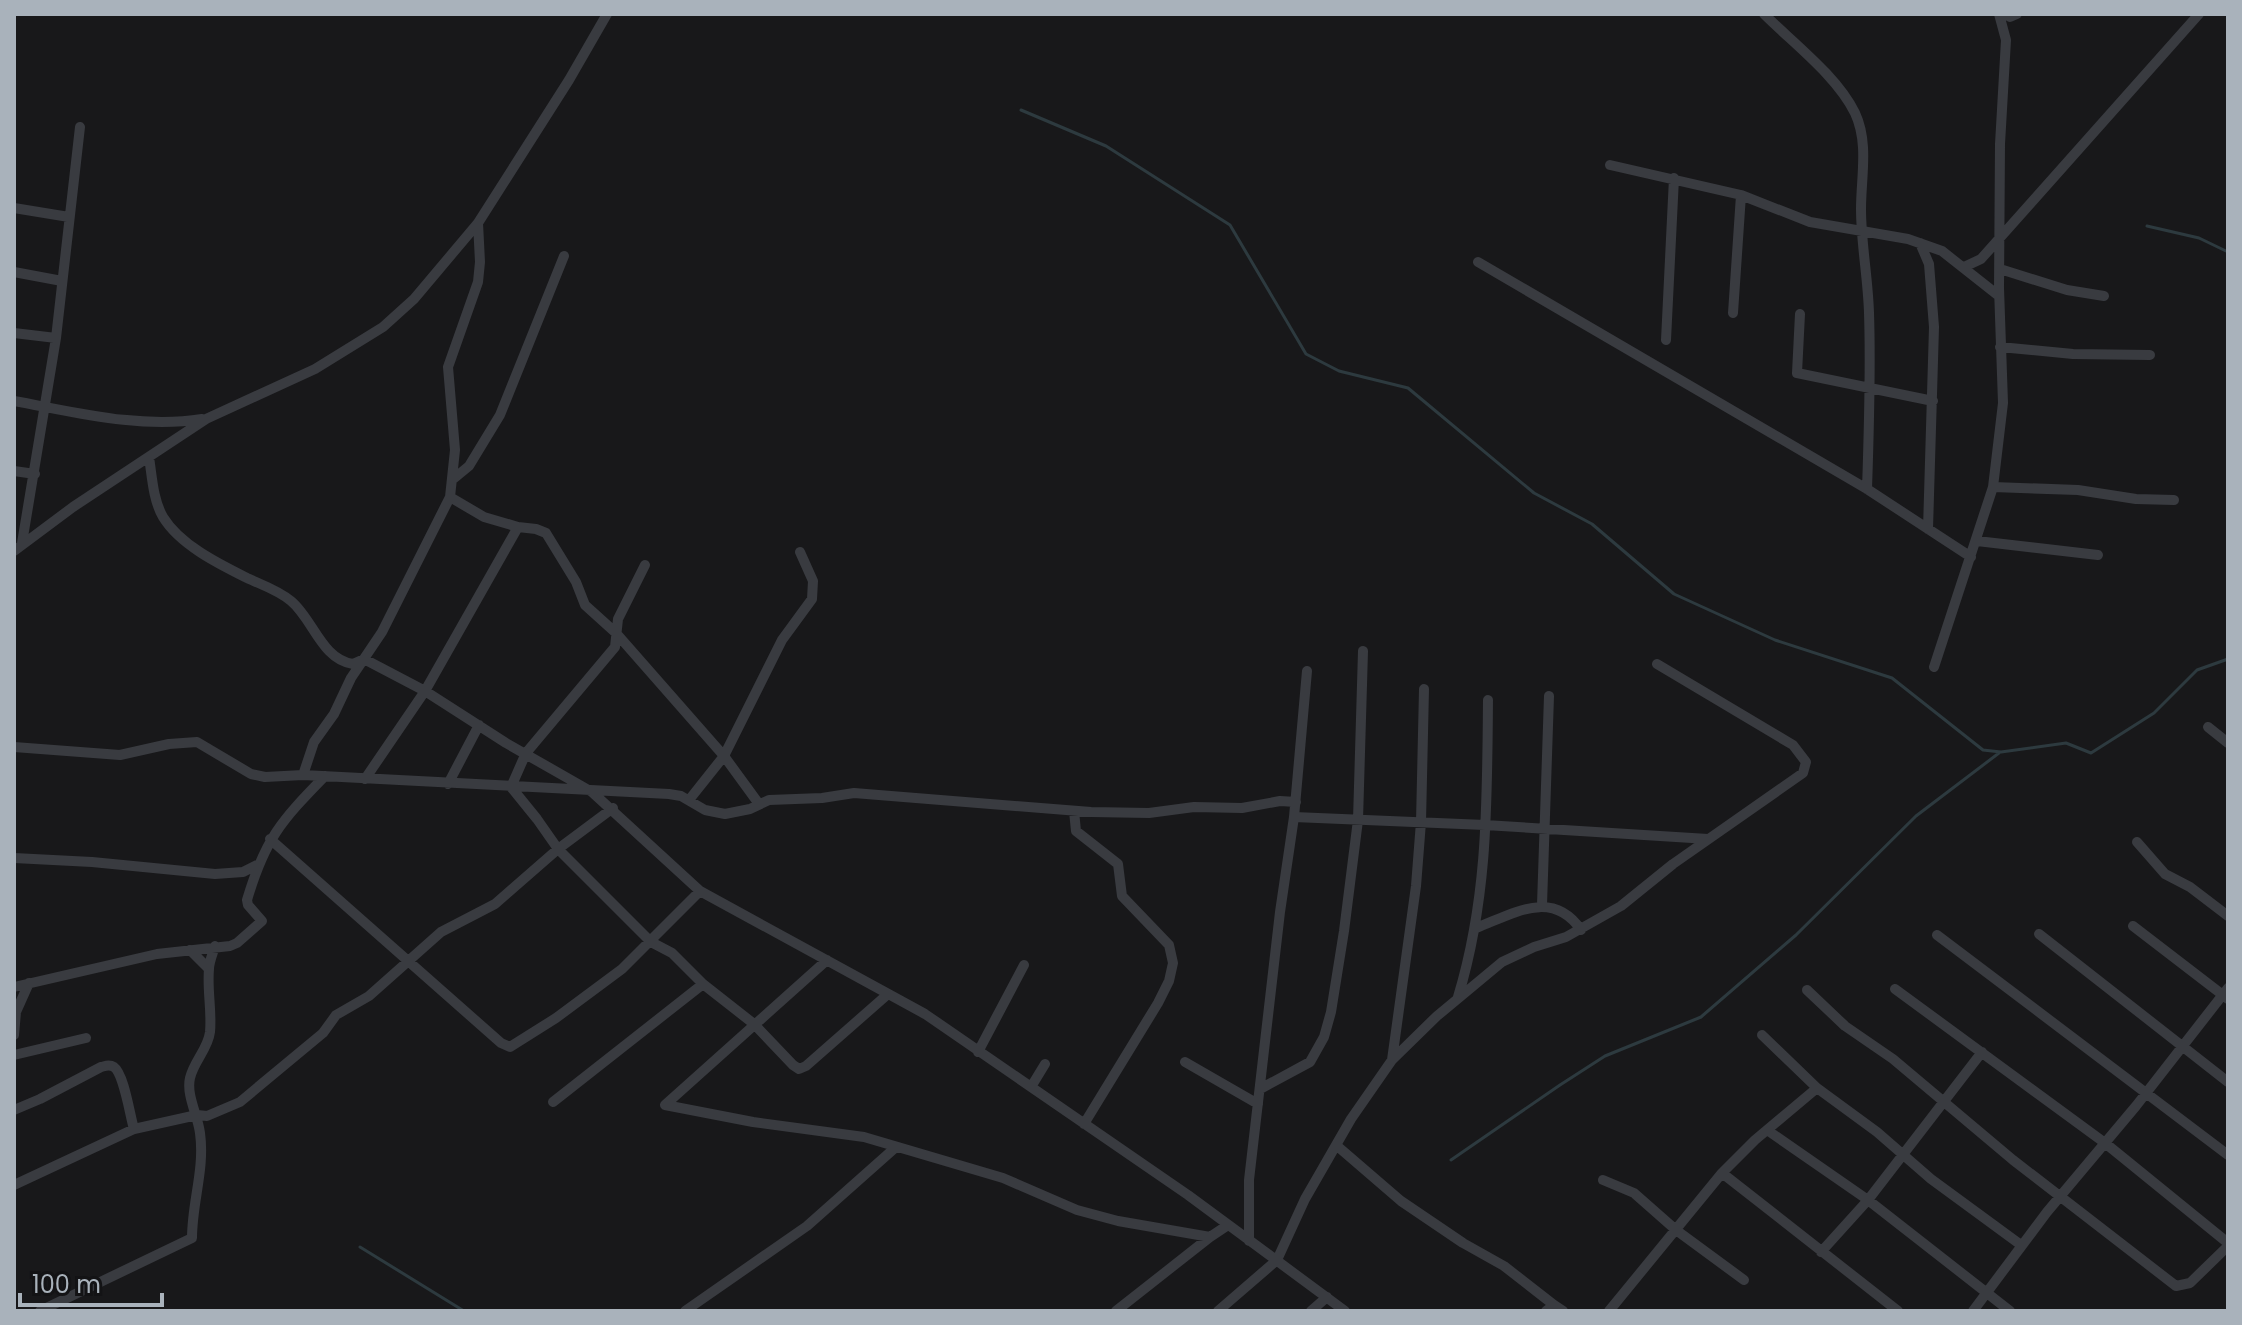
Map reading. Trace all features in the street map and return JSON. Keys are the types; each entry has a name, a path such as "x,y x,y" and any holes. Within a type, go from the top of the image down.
{"street":[{"path":"18,547 206,419 315,369 383,327 414,299 478,223 607,14"},
{"path":"1764,14 1814,61 1853,110 1860,126 1864,158 1861,210 1870,387 1867,489"},
{"path":"1934,667 1993,487 2003,403 1999,296 2000,144 2006,40 1999,14"},
{"path":"2005,14 2010,17 2017,14"},
{"path":"1964,267 1981,259 2199,14"},
{"path":"18,547 35,474 56,338 80,127"},
{"path":"1610,165 1741,195 1810,222 1920,243 1942,251 1999,296"},
{"path":"1666,340 1674,178"},
{"path":"1733,313 1741,195"},
{"path":"14,208 69,217"},
{"path":"303,775 314,742 334,714 351,678 409,582 417,558 450,497 454,425 448,367 476,290 480,262 478,223"},
{"path":"1920,243 1929,264 1934,327 1928,529"},
{"path":"452,480 469,466 500,415 564,256"},
{"path":"1478,262 1867,489 1971,557"},
{"path":"2000,269 2067,290 2104,296"},
{"path":"14,272 62,281"},
{"path":"1800,314 1797,373 1933,401"},
{"path":"14,333 56,338"},
{"path":"2000,347 2073,354 2150,355"},
{"path":"14,401 118,419 171,423 206,419"},
{"path":"149,457 162,516 176,533 217,562 290,600 306,616 335,658 353,664 364,659"},
{"path":"14,471 35,474"},
{"path":"1993,487 2078,490 2136,499 2174,500"},
{"path":"450,497 484,517 546,533 576,582 585,605 616,633 724,756 759,804"},
{"path":"365,779 425,691 518,527"},
{"path":"1977,541 2098,555"},
{"path":"689,800 724,756 782,640 812,599 813,581 800,552"},
{"path":"511,787 526,753 615,647 618,619 645,565"},
{"path":"1260,1089 1310,1062 1324,1037 1344,931 1358,820 1363,651"},
{"path":"364,659 425,691 592,792 700,891 925,1014 1228,1225 1345,1311"},
{"path":"1218,1311 1277,1260 1305,1199 1336,1145 1392,1060 1458,997 1518,953 1581,930 1621,906 1803,773 1806,762 1793,745 1657,664"},
{"path":"1249,1241 1247,1203 1280,912 1296,802 1307,671"},
{"path":"1392,1060 1416,886 1424,689"},
{"path":"1542,905 1549,696"},
{"path":"1458,997 1476,928 1483,883 1488,700"},
{"path":"448,784 479,725"},
{"path":"2208,727 2228,743"},
{"path":"14,747 120,755 169,744 197,742 251,774 265,777 303,775 669,794 689,800 705,810 725,814 744,811 769,800 854,793 909,800 1149,813 1194,807 1242,808 1280,801 1296,802"},
{"path":"14,987 157,954 237,943 262,921 247,900 257,865 270,839 282,820 325,776"},
{"path":"511,787 558,849 651,942 672,953 703,984 754,1024 799,1069 822,1053 888,994"},
{"path":"14,1185 134,1129 197,1115 207,1116 240,1102 323,1033 336,1015 369,996 441,932 495,904 558,849 613,808"},
{"path":"1074,811 1076,831 1118,864 1122,896 1169,945 1173,963 1169,981 1158,1003 1084,1124"},
{"path":"1294,817 1543,828 1709,840"},
{"path":"270,839 501,1043 510,1047 582,999 651,942 700,891"},
{"path":"2137,842 2165,874 2190,887 2228,916"},
{"path":"14,858 215,874 243,872 257,865"},
{"path":"1476,928 1542,905 1568,915 1581,930"},
{"path":"1973,1311 2021,1245 2226,994 2133,926"},
{"path":"2039,934 2228,1082"},
{"path":"1937,935 2228,1155"},
{"path":"40,1311 192,1238 192,1215 198,1195 201,1162 201,1134 190,1078 210,1032 208,968 215,946"},
{"path":"190,950 208,968"},
{"path":"827,960 665,1105 753,1122 864,1137 1003,1178 1077,1210 1118,1221 1210,1237"},
{"path":"978,1052 1024,965"},
{"path":"14,1035 14,1018 29,983"},
{"path":"553,1102 703,984"},
{"path":"1807,990 1845,1026 1893,1059 2013,1160 2176,1286 2190,1283 2228,1244 2105,1143 1895,989"},
{"path":"1762,1035 1817,1088 1931,1179 2021,1245"},
{"path":"14,1055 86,1038"},
{"path":"1821,1252 1868,1200 1982,1052"},
{"path":"1185,1062 1258,1104"},
{"path":"1031,1087 1045,1064"},
{"path":"14,1110 108,1065 121,1076 134,1129"},
{"path":"1609,1311 1722,1173 1817,1088"},
{"path":"1767,1130 1868,1200 2010,1311"},
{"path":"1336,1145 1401,1201 1463,1243 1504,1266 1554,1309"},
{"path":"685,1311 807,1226 896,1147"},
{"path":"1722,1173 1898,1311"},
{"path":"1603,1180 1634,1193 1676,1230 1744,1280"},
{"path":"1116,1311 1228,1225"},
{"path":"1311,1311 1327,1297"}],"waterway":[{"path":"1021,110 1106,146 1230,225 1306,354 1339,371 1408,388 1534,493 1592,524 1674,594 1775,640 1892,678 1983,750 2001,752 2066,743 2091,753 2154,713 2197,670 2228,659"},
{"path":"2147,226 2199,238 2228,252"},
{"path":"1451,1160 1605,1056 1701,1017 1796,935 1916,816 1999,753"},
{"path":"360,1247 464,1311"}]}
